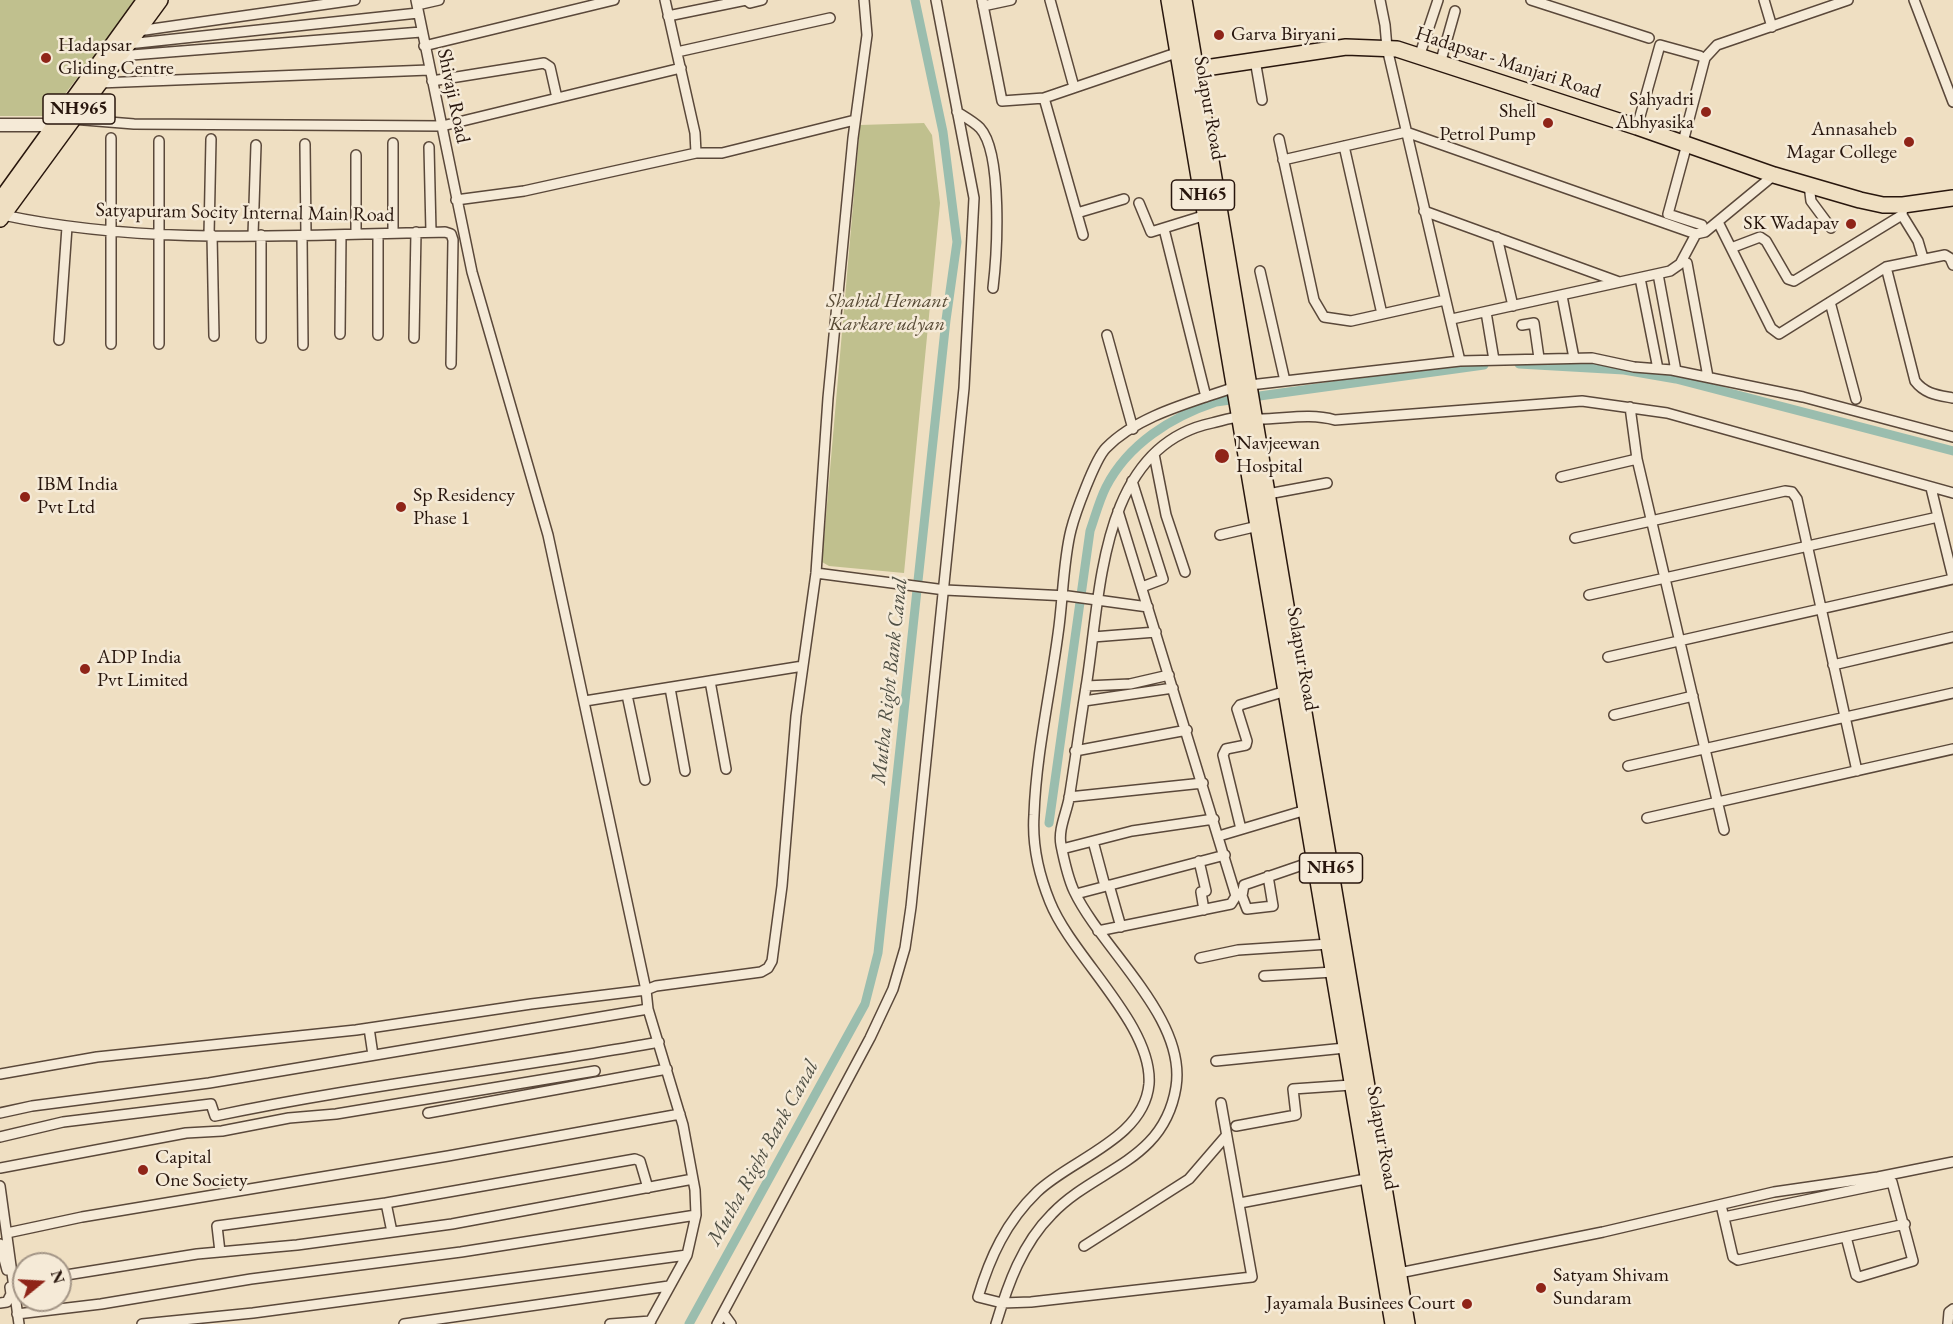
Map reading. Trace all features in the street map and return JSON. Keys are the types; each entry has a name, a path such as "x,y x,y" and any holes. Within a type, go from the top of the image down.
{"main road":[{"name":"NH965","path":"1,212 53,125 145,0"},
{"name":"NH965","path":"1,212 160,0"},
{"name":"Solapur Road","path":"1169,0 1179,52 1189,71 1247,416 1258,526 1351,1085 1399,1273 1407,1324"},
{"name":"Solapur Road","path":"1184,0 1189,71 1206,215 1242,387"},
{"name":"Hadapsar - Manjari Road","path":"1189,71 1346,47 1387,48 1637,127 1774,175 1883,205 1903,210 1953,198"},
{"name":"Solapur Road","path":"1247,416 1268,494 1375,1177 1393,1324"}],"street":[{"path":"137,31 355,0"},
{"path":"123,50 417,6 439,0"},
{"path":"424,46 614,0"},
{"path":"665,0 695,133 696,153"},
{"path":"668,16 746,0 750,3 762,0"},
{"path":"0,1074 97,1057 369,1028 646,990 656,986 761,972 768,968 772,961 782,886 796,716 816,573 828,398 855,120 867,35 864,0"},
{"path":"717,1324 807,1159 893,989 905,948 964,388 974,198 936,0"},
{"path":"1011,0 983,3 1002,101 1044,98 1179,52"},
{"path":"1050,0 1074,87"},
{"path":"1380,0 1387,48 1460,361"},
{"path":"1419,57 1438,0"},
{"path":"1531,0 1649,38"},
{"path":"1764,0 1772,27"},
{"path":"1702,225 1668,214 1706,57 1717,45 1848,0"},
{"path":"1914,0 1953,102"},
{"name":"Shivaji Road","path":"417,6 472,272 548,535 646,990 648,1009 680,1114 693,1179 696,1215 687,1254 650,1322"},
{"path":"1440,63 1455,11"},
{"path":"677,52 830,18"},
{"path":"123,50 422,32"},
{"path":"1637,127 1660,45 1700,56"},
{"path":"1255,60 1262,100"},
{"path":"432,81 544,63 550,68 557,98"},
{"path":"72,119 134,124 442,126 681,68"},
{"path":"98,83 429,70"},
{"path":"1044,98 1083,236"},
{"path":"957,112 981,129 986,139 994,174 997,210 993,288"},
{"path":"456,200 524,191 696,153 722,153 855,120"},
{"path":"0,125 53,125"},
{"path":"1284,160 1406,132 1696,234 1705,232 1774,175"},
{"path":"111,138 111,344"},
{"path":"211,139 214,336"},
{"path":"1279,140 1314,300 1324,316 1351,321 1445,300"},
{"path":"159,141 157,234 159,344"},
{"path":"393,143 393,233"},
{"path":"303,345 305,144"},
{"path":"256,145 261,338"},
{"path":"1344,146 1383,314"},
{"path":"429,147 431,232"},
{"path":"356,154 356,234"},
{"path":"1809,185 1811,201 1831,228"},
{"path":"1077,213 1124,199"},
{"path":"1139,203 1149,231 1164,229 1206,215"},
{"path":"1731,248 1760,237 1766,241 1788,279 1794,282 1903,210 1918,241 1923,258"},
{"path":"1424,211 1620,282"},
{"name":"Satyapuram Socity Internal Main Road","path":"1,212 67,227 112,233 304,236 416,232 452,234 451,364"},
{"path":"1718,222 1775,332 1784,333 1886,267 1945,255 1953,265"},
{"path":"59,340 67,227"},
{"path":"1164,229 1206,397"},
{"path":"414,338 416,232"},
{"path":"378,234 378,335"},
{"path":"1452,319 1562,296 1677,268 1696,234"},
{"path":"340,333 341,235"},
{"path":"1497,237 1513,306"},
{"path":"1688,263 1708,377"},
{"path":"1886,267 1914,381 1930,394 1953,398"},
{"path":"1260,271 1285,381"},
{"path":"1658,274 1676,371"},
{"path":"1640,278 1658,369"},
{"path":"1562,296 1574,358"},
{"path":"1830,302 1856,399"},
{"path":"1486,312 1494,360"},
{"path":"1522,325 1534,323 1539,358"},
{"path":"1107,335 1133,429"},
{"path":"1221,1103 1252,1277 1103,1295 1002,1303 978,1297 992,1254 1016,1215 1047,1183 1120,1133 1146,1102 1149,1083 1148,1066 1136,1032 1059,923 1038,866 1034,840 1035,804 1066,595 1072,527 1099,458 1105,449 1133,429 1163,413 1242,387 1460,361 1539,358 1592,358 1634,367 1708,377 1803,397 1953,436"},
{"path":"996,1324 1002,1303 1028,1244 1044,1222 1063,1204 1139,1153 1164,1121 1173,1100 1177,1070 1171,1042 1153,1004 1098,931 1076,894 1062,849 1061,836 1093,637 1094,601 1117,509 1132,481 1154,454 1183,432 1247,416 1317,416 1335,420 1582,401 1667,413 1953,494"},
{"path":"1630,407 1637,459 1724,830"},
{"path":"1154,454 1166,515 1185,573"},
{"path":"1560,477 1637,459"},
{"path":"1132,481 1163,579 1142,587"},
{"path":"1268,494 1327,483"},
{"path":"1608,657 1953,579 1931,488"},
{"path":"1575,538 1785,491 1792,492 1797,499 1857,771"},
{"path":"1098,931 1231,904 1234,901 1235,890 1117,509"},
{"path":"1589,595 1938,517"},
{"path":"1220,536 1258,526"},
{"path":"816,573 942,589 1066,595 1094,601 1148,607"},
{"path":"1093,637 1156,632"},
{"path":"1833,665 1953,638"},
{"path":"585,701 803,666"},
{"path":"1086,686 1130,684 1169,675"},
{"path":"710,681 726,769"},
{"path":"670,688 685,771"},
{"path":"1084,700 1173,688"},
{"path":"1241,829 1223,755 1226,749 1246,745 1247,741 1237,709 1240,705 1286,691"},
{"path":"1628,766 1953,693"},
{"path":"627,695 645,780"},
{"path":"1614,715 1693,696"},
{"path":"1075,751 1187,730"},
{"path":"1647,818 1953,749"},
{"path":"1069,797 1203,783"},
{"path":"1219,836 1306,810"},
{"path":"1062,849 1132,831 1214,819"},
{"path":"1093,841 1121,927"},
{"path":"1076,894 1225,855"},
{"path":"1199,861 1206,891 1201,892 1204,910"},
{"path":"1268,876 1314,861"},
{"path":"1200,958 1238,950 1329,944"},
{"path":"1264,976 1334,972"},
{"path":"0,1113 32,1106 209,1083 648,1009"},
{"path":"369,1028 373,1055"},
{"path":"0,1137 63,1122 211,1104 215,1116 303,1098 544,1062 659,1042"},
{"path":"1216,1061 1345,1048"},
{"path":"429,1113 667,1069"},
{"path":"0,1168 186,1133 222,1131 289,1118 336,1114 595,1071"},
{"path":"1236,1126 1296,1115 1293,1089 1351,1085"},
{"path":"7,1233 82,1217 448,1156 680,1114"},
{"path":"1084,1245 1189,1179 1226,1136"},
{"path":"220,1252 217,1226 386,1203 635,1159 640,1161 648,1188"},
{"path":"1399,1273 1774,1192 1878,1177 1953,1162"},
{"path":"1240,1203 1375,1177"},
{"path":"1878,1177 1892,1182"},
{"path":"72,1274 220,1252 452,1224 693,1179"},
{"path":"1724,1217 1892,1182"},
{"path":"1846,1237 1856,1275 1862,1277 1913,1261 1892,1182"},
{"path":"0,1186 2,1217 12,1254"},
{"path":"386,1203 392,1232"},
{"path":"1721,1205 1735,1260 1905,1224"},
{"path":"18,1319 251,1279 461,1252 696,1215"},
{"path":"0,1244 11,1294 7,1302 0,1303"},
{"path":"142,1324 253,1313 687,1254"},
{"path":"404,1324 669,1286"},
{"path":"1948,1324 1949,1312 1953,1309"},
{"path":"723,1313 731,1324"},
{"path":"610,1324 650,1322"}],"green space":[{"name":"Hadapsar Gliding Centre","path":"0,0 137,0 48,116 0,116"},
{"name":"Shahid Hemant Karkare udyan","path":"924,123 932,135 940,203 904,573 829,566 822,562 860,125"}],"waterway":[{"name":"Mutha Right Bank Canal","path":"689,1324 865,1004 878,953 946,320 957,242 943,132 915,0"},
{"path":"1519,364 1624,370 1676,379 1953,451"},
{"path":"1049,823 1090,531 1106,487 1126,458 1152,434 1167,424 1216,402 1484,365"}],"place":[{"name":"Garva Biryani","path":"1219,35"},
{"name":"Hadapsar Gliding Centre","path":"46,58"},
{"name":"Sahyadri Abhyasika","path":"1706,112"},
{"name":"Shell Petrol Pump","path":"1548,123"},
{"name":"Annasaheb Magar College","path":"1909,142"},
{"name":"SK Wadapav","path":"1851,224"},
{"name":"Navjeewan Hospital","path":"1222,456"},
{"name":"IBM India Pvt Ltd","path":"25,497"},
{"name":"Sp Residency Phase 1","path":"401,507"},
{"name":"ADP India Pvt Limited","path":"85,669"},
{"name":"Capital One Society","path":"143,1170"},
{"name":"Satyam Shivam Sundaram","path":"1541,1288"},
{"name":"Jayamala Businees Court","path":"1467,1304"}]}
